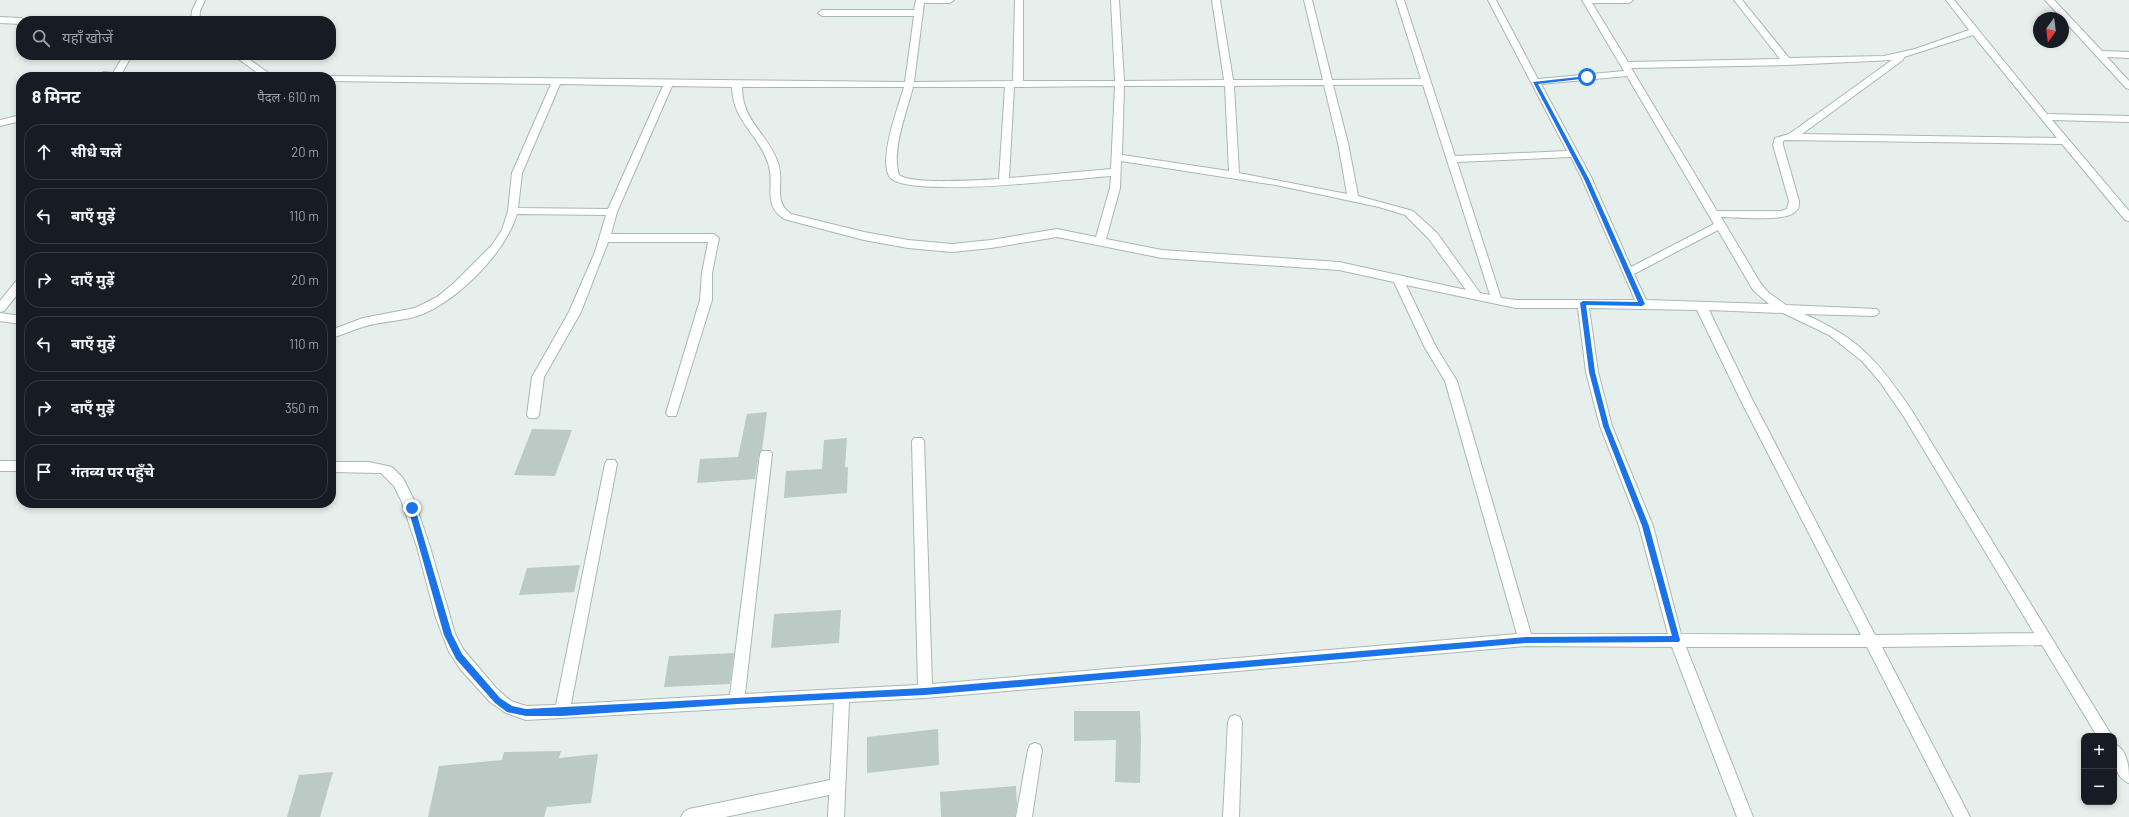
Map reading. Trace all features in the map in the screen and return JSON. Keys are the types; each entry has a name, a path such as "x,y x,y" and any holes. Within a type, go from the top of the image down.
{"street":[{"path":"196,16 201,0"},
{"path":"950,0 920,0 909,84 892,150 891,167 894,176 900,180 921,184 1004,182 1116,172"},
{"path":"1004,182 1014,84 1019,0"},
{"path":"1100,243 1115,188 1116,172 1120,83 1115,0"},
{"path":"1216,0 1229,82 1234,175"},
{"path":"1308,0 1329,82 1354,198"},
{"path":"1400,0 1497,301"},
{"path":"1492,0 1574,154 1642,304"},
{"path":"1629,0 1587,1 1757,287 1764,296 1782,310 1831,331 1848,341 1878,370 1908,414 2103,733"},
{"path":"1738,0 1787,62"},
{"path":"1950,0 2129,218"},
{"path":"2049,0 2129,86"},
{"path":"822,13 918,13"},
{"path":"0,20 16,21"},
{"path":"1535,82 1628,69 1787,62 1884,60 1903,56 1976,31"},
{"path":"2099,54 2129,55"},
{"path":"1793,136 1903,56"},
{"path":"117,72 125,60"},
{"path":"244,60 262,72"},
{"path":"336,78 909,84 1427,82"},
{"path":"336,332 363,322 418,311 441,300 458,286 496,248 507,230 513,211 517,172 558,81"},
{"path":"533,415 538,377 575,312 605,238 612,212 669,82"},
{"path":"737,83 741,112 748,124 766,146 775,166 776,207 780,213 788,217 864,236 908,244 952,248 985,245 1051,233 1169,255 1340,266 1399,281 1516,304 1642,304 1873,312"},
{"path":"2045,117 2129,119"},
{"path":"0,123 16,119"},
{"path":"1714,214 1782,214 1791,211 1794,207 1794,201 1778,140 1784,137 2065,141"},
{"path":"1452,159 1574,154"},
{"path":"1116,157 1276,182 1354,198 1409,213 1433,236 1477,297"},
{"path":"513,211 612,212"},
{"path":"1628,273 1720,225"},
{"path":"605,238 714,238 707,273 706,300 672,413"},
{"path":"1399,281 1431,348 1451,381 1526,640"},
{"path":"0,308 16,289"},
{"path":"1583,303 1592,372 1606,426 1646,526 1676,640 1744,817"},
{"path":"1701,306 1747,402 1962,817"},
{"path":"0,317 16,319"},
{"path":"336,327 346,328"},
{"path":"918,441 925,692"},
{"path":"737,700 766,454"},
{"path":"562,712 611,464"},
{"path":"0,466 16,466"},
{"path":"336,467 375,468 388,470 412,508 448,635 459,656 498,701 510,710 526,712 562,712 737,700 925,692 1526,640 1871,641 2045,639"},
{"path":"836,817 836,786 842,695"},
{"path":"1231,817 1235,722"},
{"path":"1024,817 1035,750"},
{"path":"2117,756 2129,776"},
{"path":"689,817 836,786"}],"building":[{"path":"767,412 762,450 759,454 755,479 697,483 700,459 738,457 747,414"},
{"path":"532,429 572,430 555,476 514,475"},
{"path":"847,438 845,467 848,467 847,493 784,498 786,471 822,469 824,440"},
{"path":"580,565 574,592 519,595 527,568"},
{"path":"841,610 839,643 771,648 774,614"},
{"path":"734,653 730,684 664,687 669,656"},
{"path":"1074,711 1140,711 1140,783 1115,782 1116,740 1074,741"},
{"path":"938,729 939,765 867,773 867,737"},
{"path":"561,751 559,758 598,754 591,803 547,807 544,817 428,817 439,766 502,760 504,752"},
{"path":"333,772 320,817 287,817 299,775"},
{"path":"1016,786 1017,804 1015,817 941,817 940,792"}],"route":[{"path":"412,508 448,635 459,656 498,701 510,710 526,712 562,712 737,700 925,692 1526,640 1676,640 1646,526 1606,426 1592,372 1583,303 1642,304 1587,179 1535,82 1587,77"}]}
